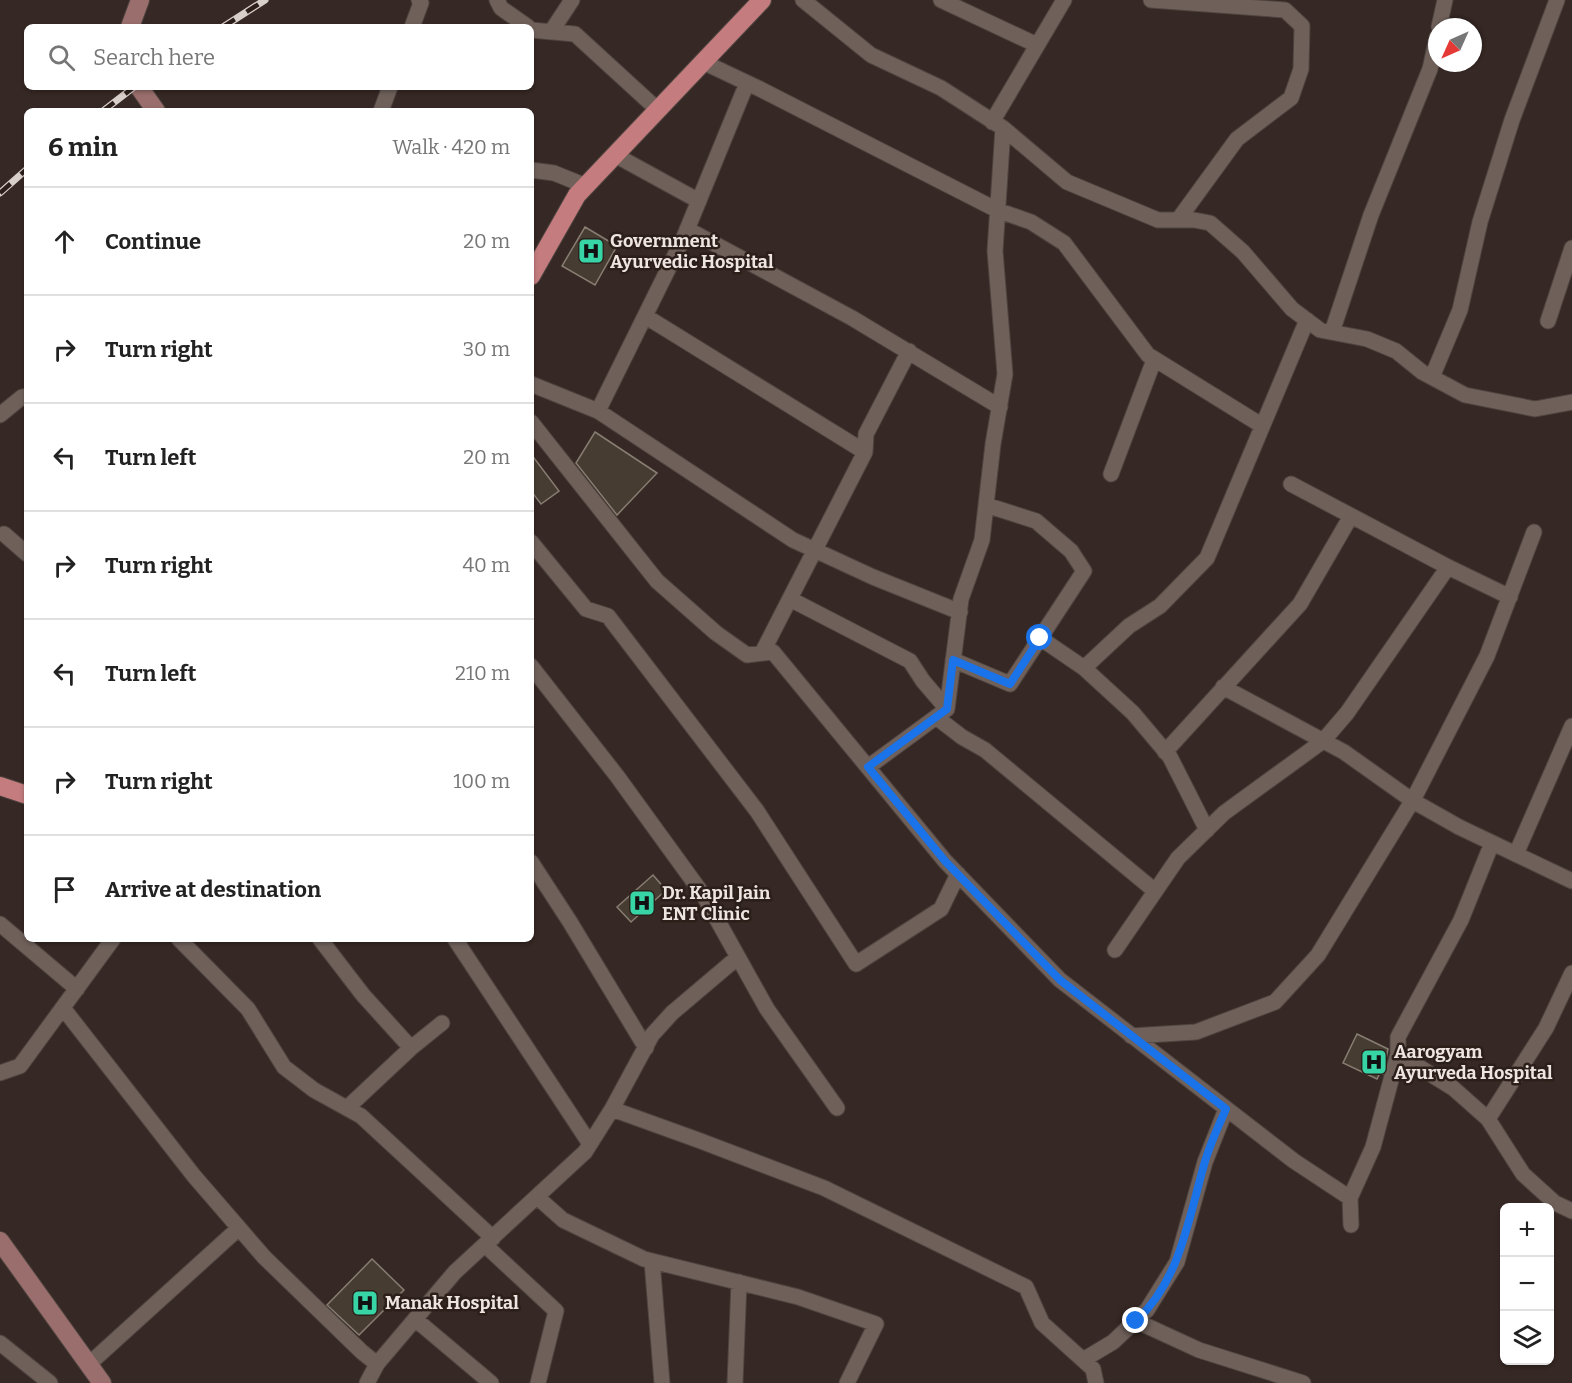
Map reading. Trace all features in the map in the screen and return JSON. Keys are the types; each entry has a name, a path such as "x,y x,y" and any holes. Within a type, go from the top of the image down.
{"main road":[{"path":"534,271 578,195 762,0"},
{"path":"0,786 24,794"}],"street":[{"path":"131,24 140,0"},
{"path":"413,24 421,3 419,0"},
{"path":"497,0 501,8 523,24"},
{"path":"551,32 572,0"},
{"path":"803,0 871,55 941,88 998,125 1067,182 1158,220 1194,220 1210,223 1243,252 1292,309 1320,330 1367,339 1396,351 1432,377 1465,395 1535,409 1572,402"},
{"path":"940,0 1037,45"},
{"path":"868,767 942,713 953,660 961,599 982,540 1005,374 995,251 998,125 1037,45 1064,0"},
{"path":"1151,0 1285,10 1302,26 1301,69 1291,98 1237,139 1178,220"},
{"path":"1441,18 1445,0"},
{"path":"1432,377 1460,310 1480,222 1512,120 1557,0"},
{"path":"534,29 575,34 658,110"},
{"path":"703,62 997,210 1031,222 1064,243 1148,355 1261,425"},
{"path":"1332,332 1371,215 1429,72"},
{"path":"598,411 687,229 747,83"},
{"path":"141,90 154,108"},
{"path":"382,108 389,90"},
{"path":"615,155 699,201"},
{"path":"534,170 554,173 586,186"},
{"path":"687,229 852,318 1000,406"},
{"path":"1548,321 1572,248"},
{"path":"645,316 865,452"},
{"path":"1084,668 1129,626 1160,606 1207,558 1307,320"},
{"path":"762,653 865,452 866,434 909,351"},
{"path":"1111,474 1154,360"},
{"path":"534,385 598,411 793,540 873,578 960,612"},
{"path":"0,415 24,397"},
{"path":"534,426 657,581 716,633 747,655 773,652 958,874 1060,980 1294,1161 1350,1198"},
{"path":"1291,484 1510,597"},
{"path":"953,660 1010,684 1084,572 1071,551 1036,521 986,505"},
{"path":"1165,752 1300,604 1351,516"},
{"path":"1131,1036 1196,1032 1275,1002 1318,955 1413,801 1487,656 1534,532"},
{"path":"4,534 24,551"},
{"path":"534,546 586,609 608,616 757,811 856,964 941,909 958,874"},
{"path":"1115,950 1178,858 1224,813 1323,741 1347,713 1448,567"},
{"path":"790,599 910,661 942,713 962,737 985,750 1155,891"},
{"path":"1040,638 1084,668 1132,713 1170,757 1207,830"},
{"path":"534,670 617,776 704,896 767,1009 837,1108"},
{"path":"1223,687 1344,752 1413,801 1492,843 1572,881"},
{"path":"1516,854 1572,726"},
{"path":"1351,1225 1350,1198 1373,1147 1398,1054 1398,1037 1461,920 1492,843"},
{"path":"534,867 646,1048"},
{"path":"0,924 77,989"},
{"path":"2,1074 20,1066 111,942"},
{"path":"182,942 248,1009 284,1067 314,1090 361,1116 556,1311 538,1383"},
{"path":"322,942 363,995 411,1048"},
{"path":"457,942 590,1144"},
{"path":"367,1383 377,1364 455,1272 585,1152 612,1109 652,1035 672,1013 738,957"},
{"path":"1488,1119 1546,1028 1572,973"},
{"path":"63,1008 194,1176 264,1257 377,1364"},
{"path":"347,1108 411,1048 442,1023"},
{"path":"1398,1054 1453,1088 1488,1119 1523,1174 1555,1203 1572,1211"},
{"path":"612,1109 824,1188 1026,1287 1042,1323 1094,1369 1096,1383"},
{"path":"1083,1360 1113,1342 1148,1310 1177,1262 1205,1162 1226,1109"},
{"path":"537,1197 563,1220 652,1261 798,1297 876,1324 847,1383"},
{"path":"88,1365 239,1228"},
{"path":"0,1241 102,1383"},
{"path":"652,1261 662,1383"},
{"path":"735,1383 739,1282"},
{"path":"415,1319 491,1383"},
{"path":"1136,1321 1199,1350 1303,1383"},
{"path":"0,1343 50,1383"}],"building":[{"path":"585,227 617,246 595,285 562,266"},
{"path":"595,432 657,473 617,515 576,463"},
{"path":"534,458 559,491 541,504 534,495"},
{"path":"653,875 666,890 631,922 617,907"},
{"path":"1357,1034 1388,1049 1383,1074 1380,1073 1377,1079 1343,1063"},
{"path":"372,1259 404,1290 359,1335 327,1305"}],"railway":[{"path":"228,24 265,0"},
{"path":"107,108 130,90"},
{"path":"0,193 24,172"}],"place":[{"name":"Government Ayurvedic Hospital","path":"591,251"},
{"name":"Dr. Kapil Jain ENT Clinic","path":"642,903"},
{"name":"Aarogyam Ayurveda Hospital","path":"1374,1062"},
{"name":"Manak Hospital","path":"365,1303"}],"route":[{"path":"1040,638 1010,684 953,660 947,709 868,767 945,861 1060,980 1226,1109 1205,1162 1177,1262 1148,1310 1136,1321"}]}
